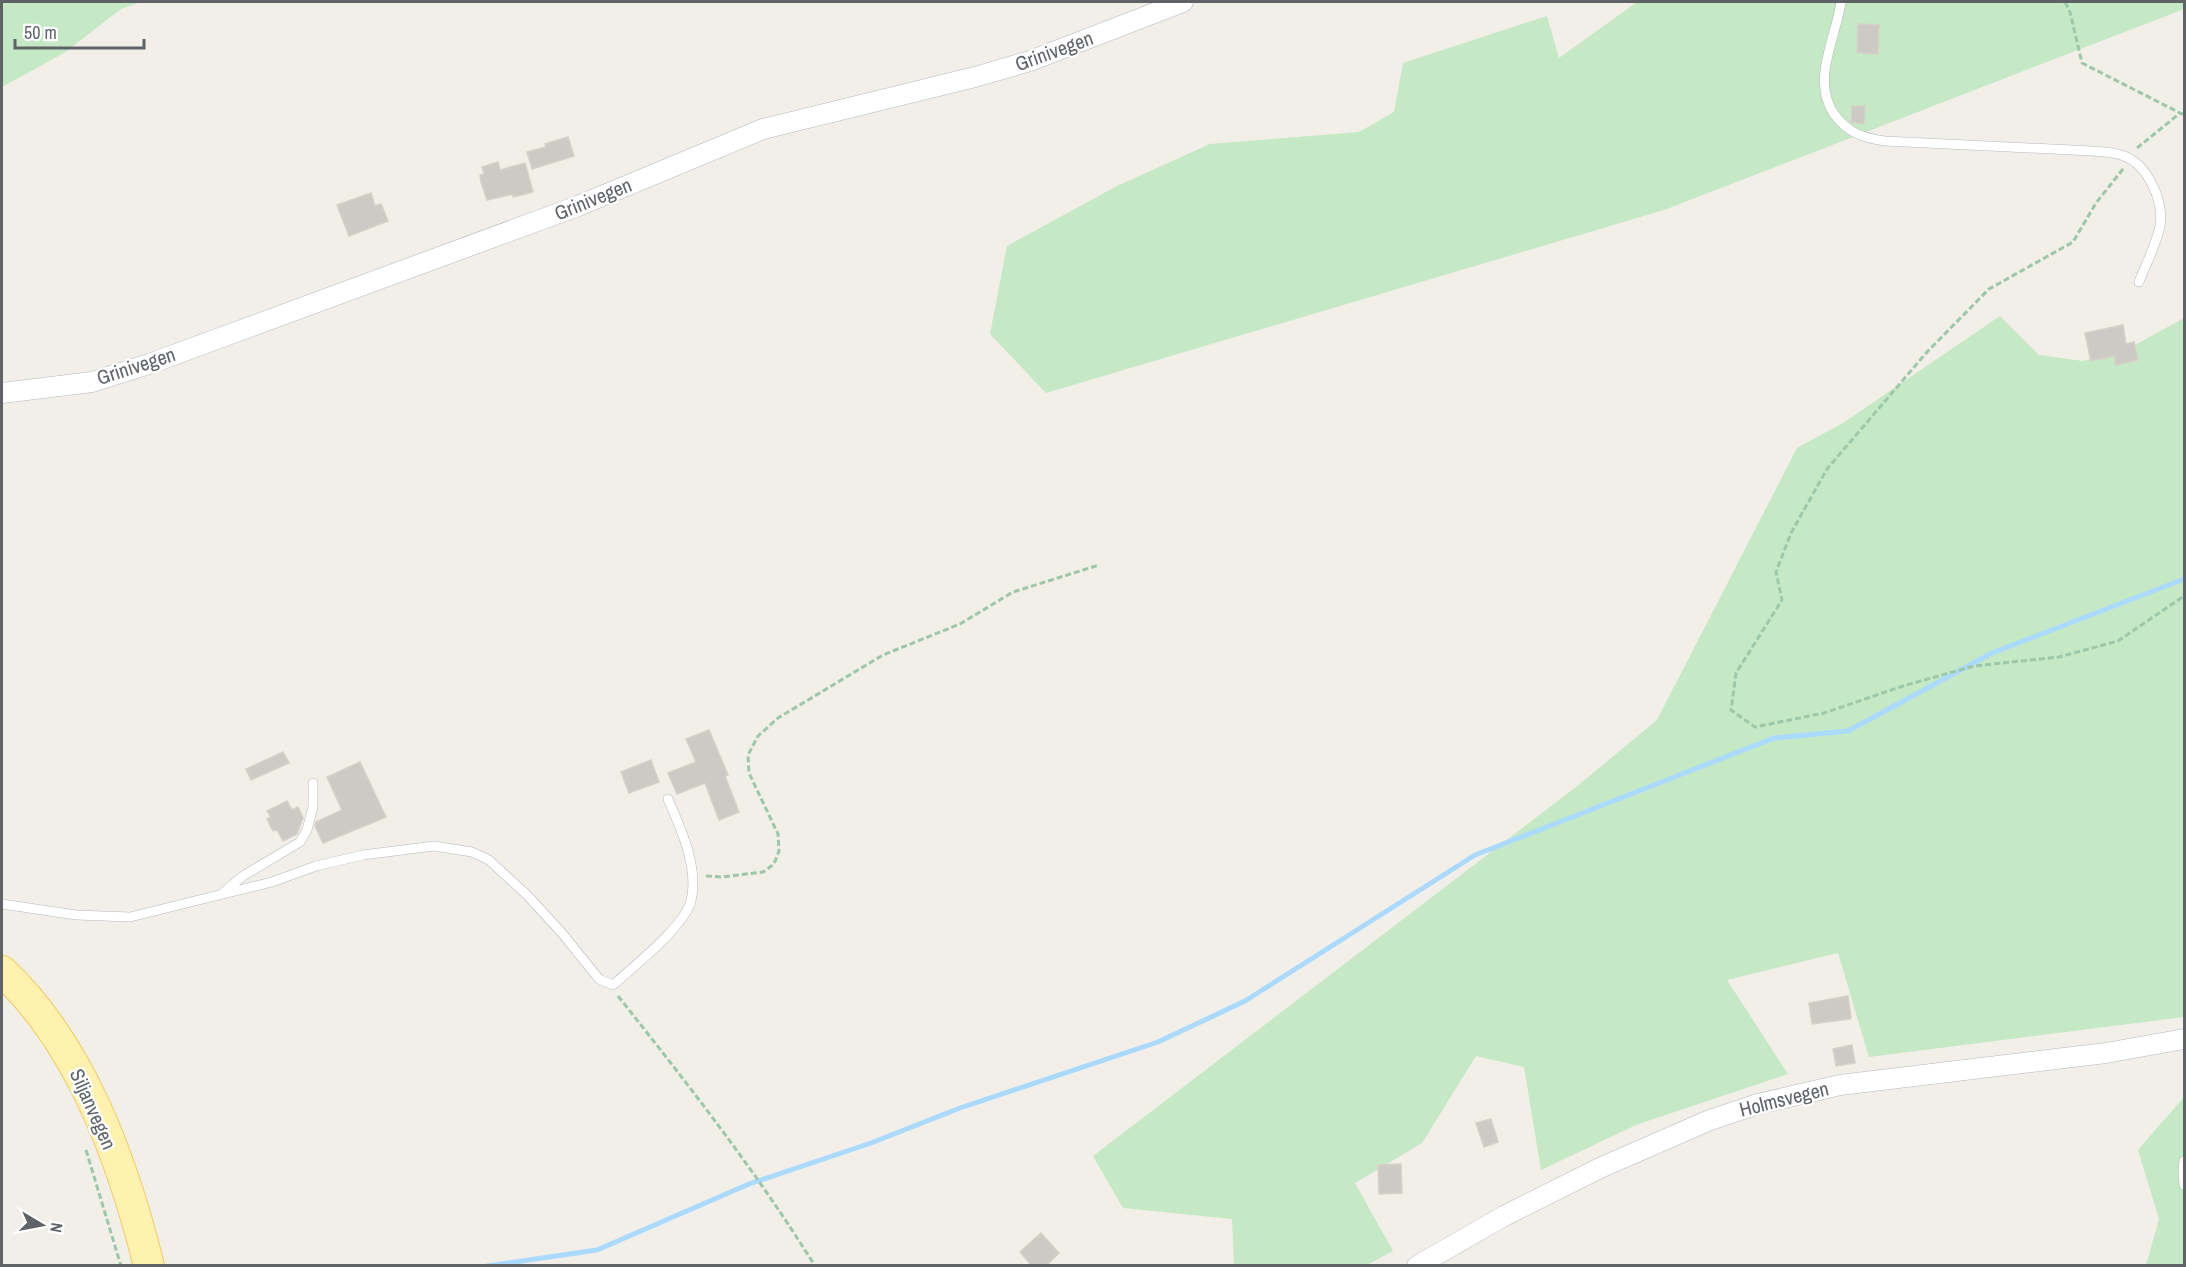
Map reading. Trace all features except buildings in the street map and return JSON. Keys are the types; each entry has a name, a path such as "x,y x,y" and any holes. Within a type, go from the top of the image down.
{"main road":[{"name":"Siljanvegen","path":"2,970 39,1011 76,1069 128,1191 149,1266"}],"street":[{"name":"Grinivegen","path":"2,393 92,382 149,364 578,206 763,129 975,77 1030,61 1183,2"},
{"name":"Holmsvegen","path":"1417,1266 1494,1222 1602,1167 1710,1120 1758,1104 1840,1085 2106,1053 2184,1039"}],"lane":[{"path":"1841,2 1825,71 1825,90 1831,109 1844,127 1852,133 1870,139 1908,144 2092,151 2114,153 2130,159 2138,164 2148,177 2161,210 2159,228 2139,282"},
{"path":"222,894 243,876 300,842 307,830 313,807 314,783"},
{"path":"2,904 76,915 130,917 272,882 316,866 363,855 434,846 472,852 489,860 527,895 599,979 613,984 673,929 691,901 692,875 681,831 668,799"},
{"path":"2184,1161 2184,1185"}],"path":[{"path":"2065,2 2070,12 2082,63 2184,115"},
{"path":"2179,114 2137,148 2096,204 2073,242 1989,289 1927,352 1827,469 1791,532 1776,572 1782,600 1736,673 1731,710 1755,727 1824,713 1903,686 1974,666 2059,657 2118,641 2184,597"},
{"path":"692,875 722,877 749,874 763,872 774,864 779,851 778,834 749,773 748,755 758,735 778,718 883,655 960,624 1013,592 1099,565"},
{"path":"603,981 734,1145 784,1215 815,1266"},
{"path":"84,1144 121,1266"}],"green space":[{"path":"2,2 141,2 121,9 64,53 2,87"},
{"path":"1637,2 2184,2 2184,9 1664,210 1046,393 990,334 1007,246 1117,186 1210,144 1359,132 1394,112 1403,63 1547,16 1559,58"},
{"path":"2000,316 2039,355 2083,361 2137,344 2184,318 2184,1017 1869,1057 1838,953 1727,980 1788,1074 1636,1125 1541,1170 1524,1067 1476,1056 1422,1143 1355,1183 1393,1251 1367,1265 1234,1265 1232,1219 1123,1208 1093,1156 1576,787 1657,720 1797,448 1843,423"},
{"path":"2184,1097 2184,1265 2146,1265 2159,1219 2138,1150"}],"waterway":[{"path":"487,1266 597,1250 749,1184 871,1143 960,1108 1158,1042 1245,1001 1475,855 1774,738 1848,731 1992,653 2184,579"}]}
